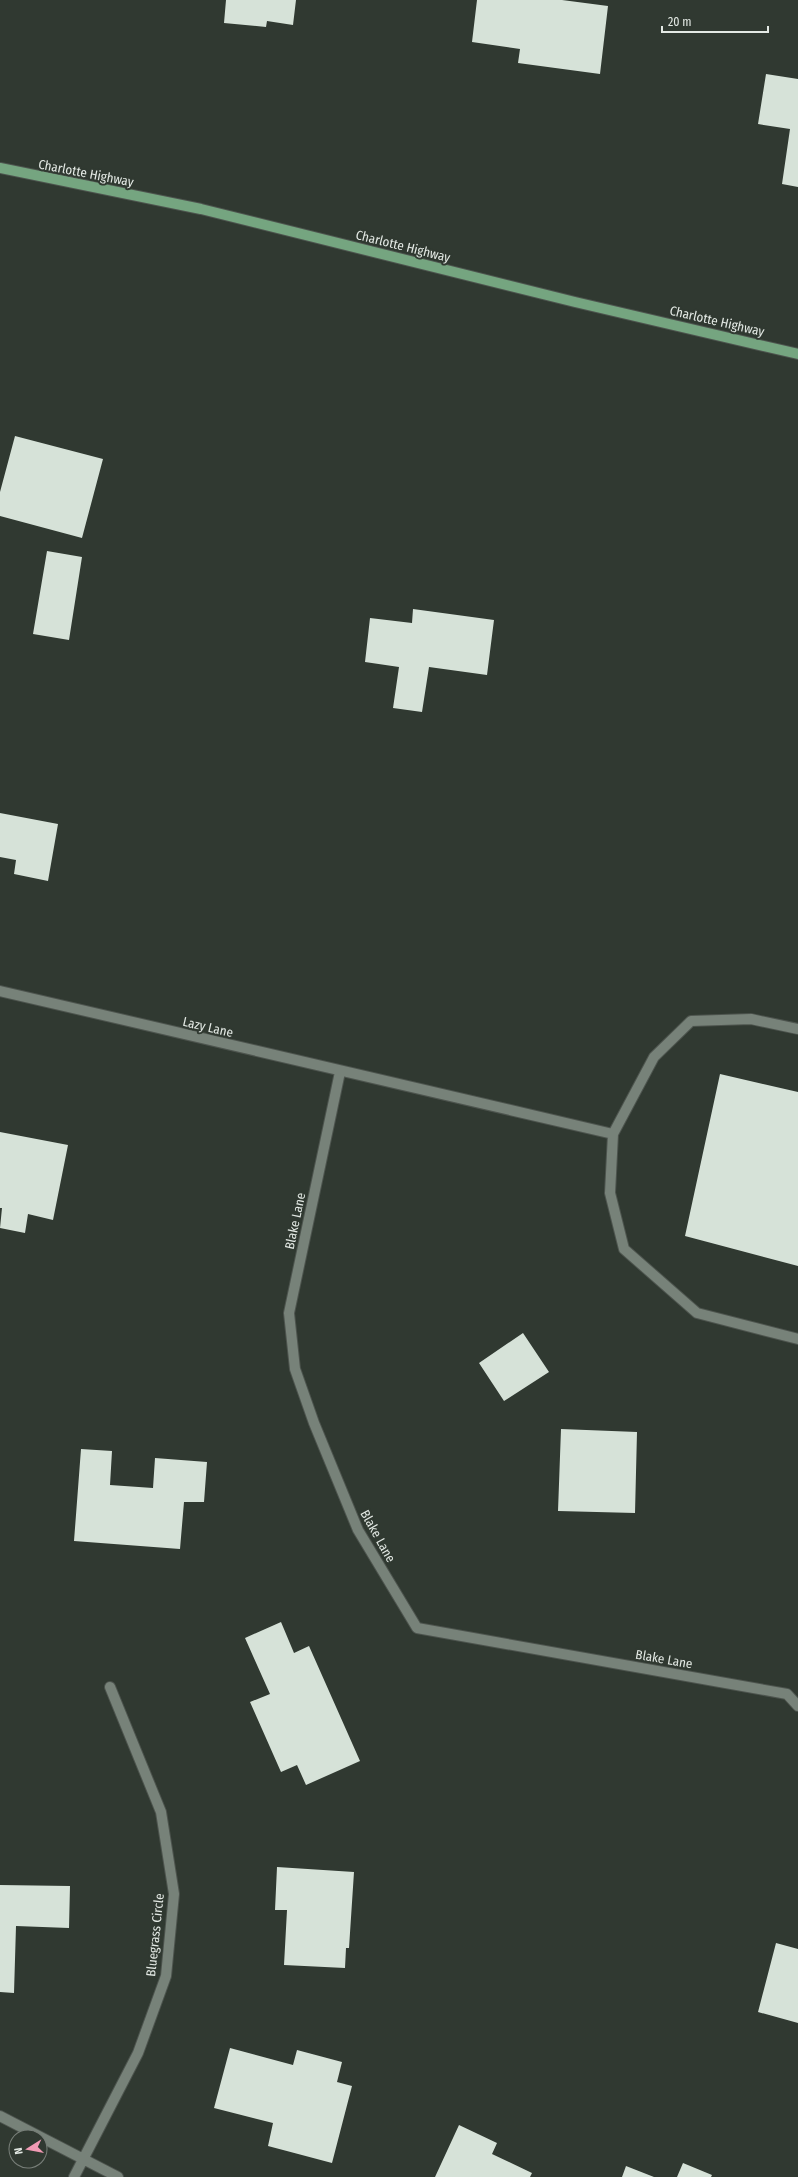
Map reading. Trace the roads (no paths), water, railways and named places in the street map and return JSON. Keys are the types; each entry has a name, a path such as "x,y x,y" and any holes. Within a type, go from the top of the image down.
{"main road":[{"name":"Charlotte Highway","path":"0,168 201,209 568,300 798,354"}],"street":[{"name":"Lazy Lane","path":"0,991 340,1072 613,1134"},
{"path":"798,1029 751,1019 691,1021 654,1057 613,1134 610,1193 624,1249 696,1313 798,1339"},
{"name":"Blake Lane","path":"340,1072 289,1313 295,1369 314,1423 358,1530 417,1628 787,1694 798,1706"},
{"name":"Bluegrass Circle","path":"74,2177 138,2053 166,1976 174,1894 161,1812 110,1687"},
{"path":"0,2116 118,2177"}]}
